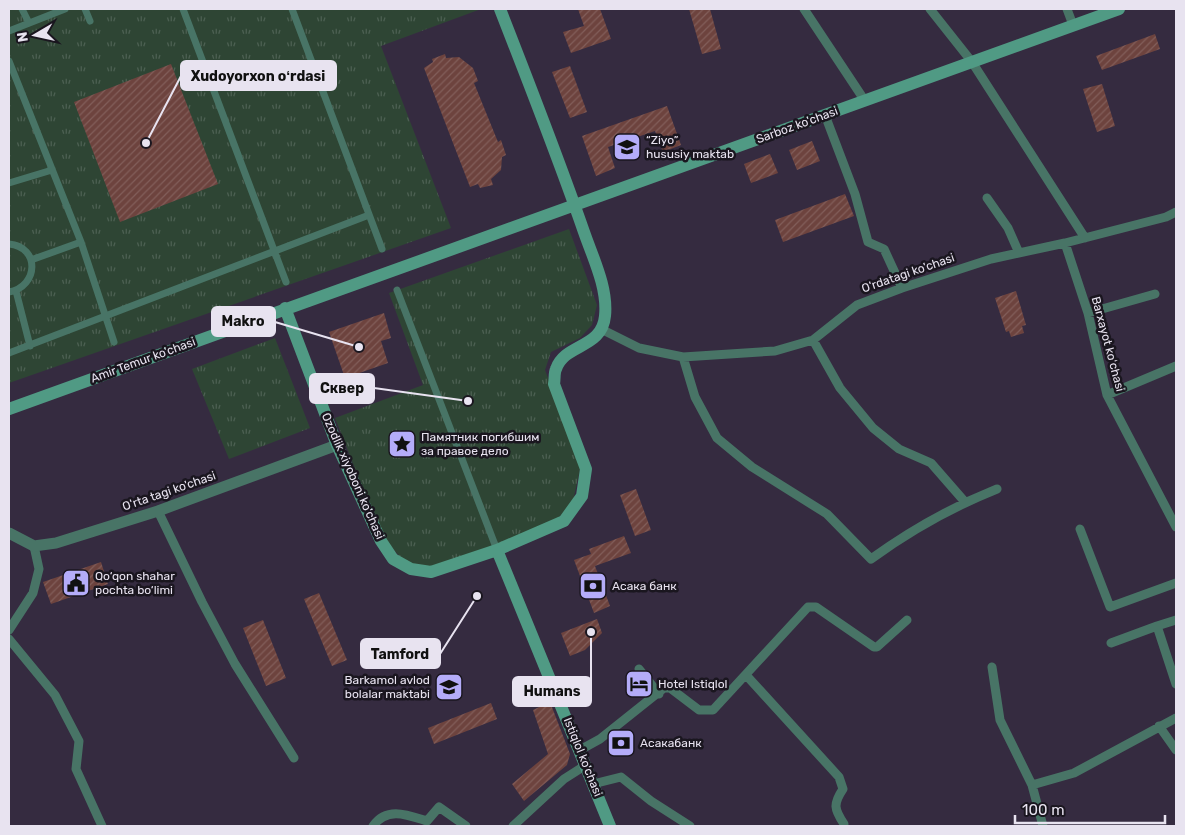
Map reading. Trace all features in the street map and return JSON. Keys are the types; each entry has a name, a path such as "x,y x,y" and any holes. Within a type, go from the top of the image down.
{"main road":[{"path":"500,9 574,204 603,290 605,316 601,329"},
{"name":"Sarboz ko'chasi","path":"390,270 1119,9"},
{"name":"Amir Temur ko'chasi","path":"9,409 390,270"},
{"name":"Ozodlik xiyoboni ko'chasi","path":"285,308 337,446 381,541 393,559 411,569 431,572 498,550 564,521 582,496 586,469 554,384 556,369 564,357 594,340 601,329"},
{"name":"Istiqlol ko'chasi","path":"498,550 610,826"}],"street":[{"path":"22,9 29,23"},
{"path":"9,31 65,9"},
{"path":"85,9 90,21"},
{"path":"183,9 286,282"},
{"path":"292,9 382,249"},
{"path":"804,9 865,101"},
{"path":"930,9 972,62 1084,238"},
{"path":"1067,9 1073,25"},
{"path":"9,60 81,242 114,342"},
{"path":"825,115 855,194 868,242 884,250 902,288"},
{"path":"9,183 52,170"},
{"path":"987,198 1008,228 1019,253"},
{"name":"O'rdatagi ko'chasi","path":"601,329 639,348 683,357 775,351 814,340 857,304 902,288 991,259 1065,243 1176,212"},
{"path":"9,353 273,250 369,215"},
{"path":"30,260 81,242"},
{"name":"Barxayot koʻchasi","path":"1065,243 1088,313 1107,395 1176,527"},
{"path":"9,244 19,246 25,251 30,260 32,274 28,281 13,292 30,346"},
{"path":"397,290 498,550"},
{"path":"1088,313 1155,294"},
{"path":"814,340 840,388 873,428 899,449 931,463 965,502"},
{"path":"683,357 695,397 717,438 752,467 827,514 871,559 906,534 965,502 997,490"},
{"path":"1107,395 1176,366"},
{"name":"O'rta tagi ko'chasi","path":"34,546 56,543 158,511 337,446"},
{"path":"158,511 202,602 231,656 294,758"},
{"path":"1080,529 1110,607 1176,583"},
{"path":"9,533 34,546 39,569 33,593 9,630"},
{"path":"580,750 600,739 659,694 664,688 670,688 699,710 707,712 718,705 805,609 811,606 816,607 874,647 877,647 907,620"},
{"path":"1111,643 1176,620"},
{"path":"1157,626 1176,684"},
{"path":"9,639 55,695 80,741 76,768 102,826"},
{"path":"992,667 1000,720 1032,784 1043,826"},
{"path":"639,669 659,694"},
{"path":"746,675 839,776 843,789 834,807 844,824"},
{"path":"1032,784 1074,773 1176,718"},
{"path":"1159,726 1176,750"},
{"path":"513,826 564,778 586,765"},
{"path":"593,784 621,777 651,801 690,826"},
{"path":"373,826 378,819 397,812 427,821 439,807 466,826"}],"green space":[{"path":"9,9 481,9 381,46 451,228 9,383"},
{"path":"569,229 597,305 592,325 580,338 551,352 545,370 581,465 572,505 544,531 432,568 406,563 382,537 335,418 423,385 389,293"},
{"path":"275,338 310,428 229,459 192,369"}],"building":[{"path":"578,9 600,9 611,39 571,53 563,32 584,26"},
{"path":"689,9 710,9 721,49 702,54"},
{"path":"1155,34 1160,49 1102,70 1096,56"},
{"path":"445,54 446,58 459,57 473,68 478,81 474,83 498,142 501,140 506,155 502,157 501,170 491,179 493,185 480,188 478,184 470,187 424,68 433,62 432,59"},
{"path":"171,64 218,184 120,222 74,102"},
{"path":"570,66 587,112 570,118 552,72"},
{"path":"1102,84 1115,126 1097,132 1083,89"},
{"path":"667,106 681,145 663,152 655,131 608,147 615,168 596,176 582,136"},
{"path":"812,141 820,161 797,170 789,150"},
{"path":"770,154 778,173 751,183 744,164"},
{"path":"845,194 854,216 783,242 775,220"},
{"path":"1016,291 1026,325 1022,326 1024,333 1011,337 1009,331 1006,332 995,298"},
{"path":"384,313 391,338 381,341 388,363 345,378 329,332"},
{"path":"636,489 651,530 635,536 620,495"},
{"name":"Асака банк","path":"624,536 631,553 595,566 610,606 594,613 574,560 591,554 589,549"},
{"name":"Qo‘qon shahar pochta bo‘limi","path":"101,562 108,584 51,604 43,582"},
{"path":"319,593 347,660 332,666 304,599"},
{"path":"597,619 602,633 585,650 570,656 561,633"},
{"path":"263,620 286,678 266,686 243,628"},
{"path":"550,702 570,754 567,765 524,801 512,784 548,754 533,710"},
{"path":"491,703 497,719 434,744 428,728"}],"place":[{"name":"Xudoyorxon oʻrdasi","path":"146,143"},
{"name":"“Ziyo” hususiy maktab","path":"627,147"},
{"name":"Makro","path":"359,347"},
{"name":"Сквер","path":"468,401"},
{"name":"Памятник погибшим за правое дело","path":"402,444"},
{"name":"Qo‘qon shahar pochta bo‘limi","path":"76,583"},
{"name":"Асака банк","path":"593,586"},
{"name":"Tamford","path":"477,596"},
{"name":"Humans","path":"591,632"},
{"name":"Hotel Istiqlol","path":"639,684"},
{"name":"Barkamol avlod bolalar maktabi","path":"449,687"},
{"name":"Асакабанк","path":"621,743"}]}
